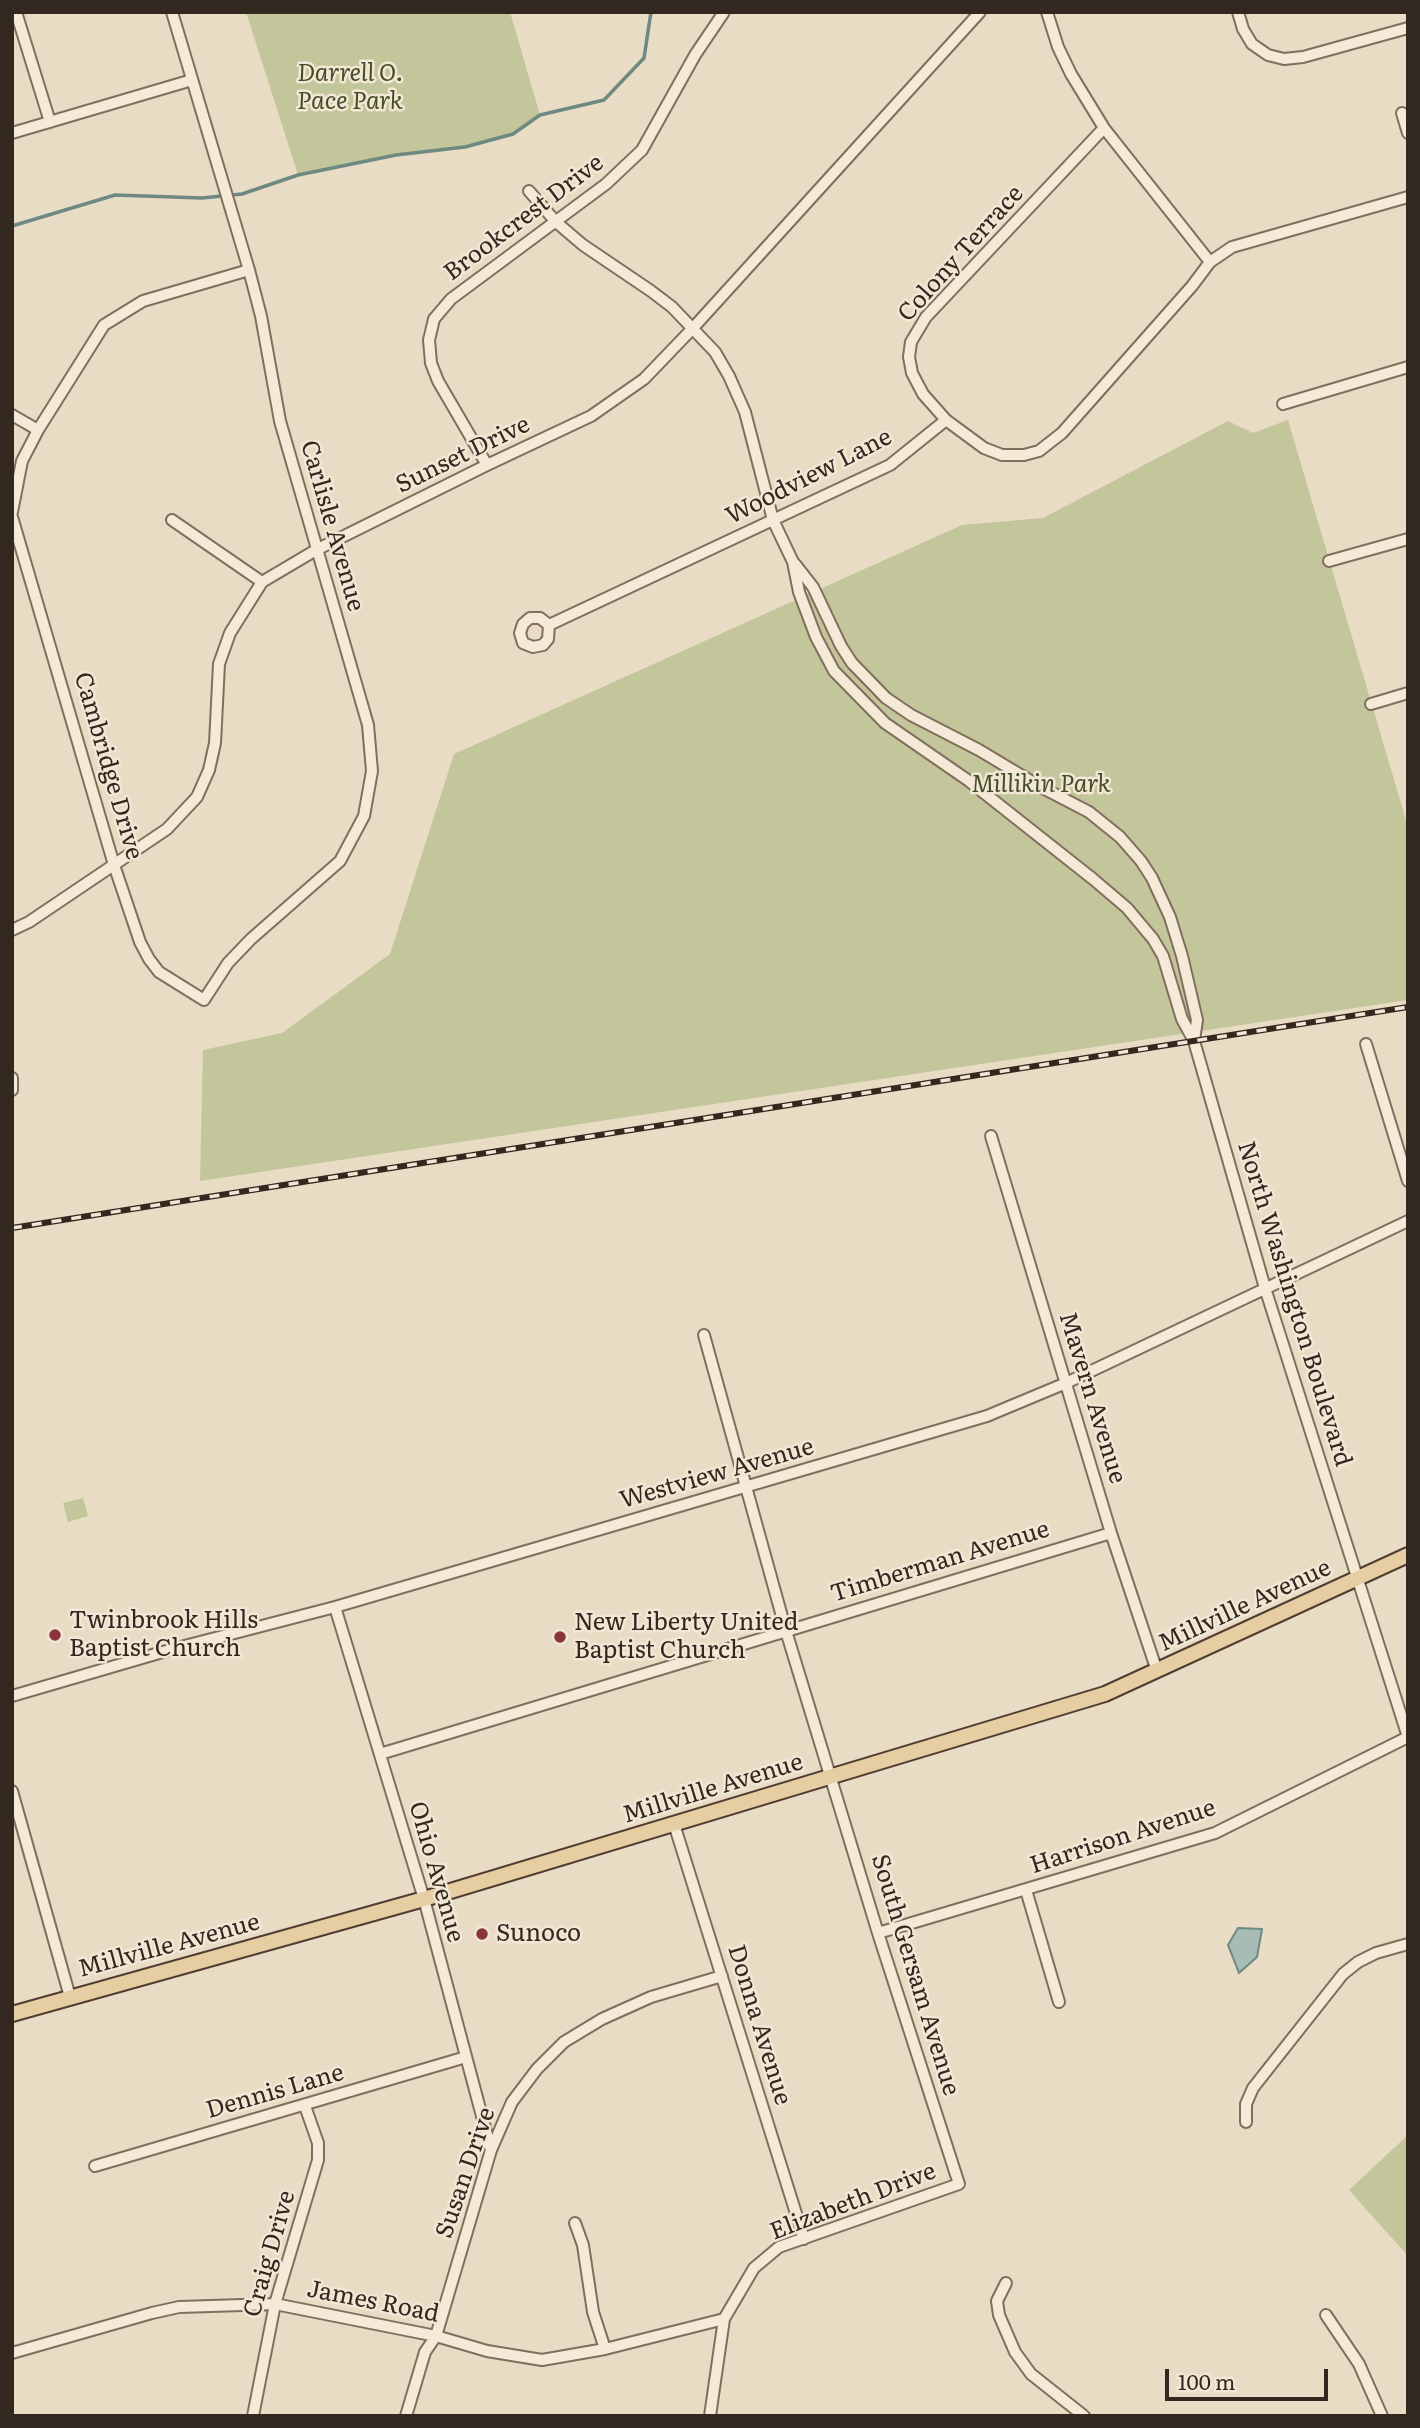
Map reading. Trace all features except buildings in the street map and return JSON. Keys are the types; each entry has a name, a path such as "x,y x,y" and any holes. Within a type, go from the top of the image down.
{"main road":[{"name":"Millville Avenue","path":"12,2014 424,1899 1105,1694 1408,1555"}],"street":[{"path":"16,12 50,122"},
{"name":"Carlisle Avenue","path":"172,12 249,270 261,316 280,421 368,725 372,771 364,816 340,861 251,939 228,963 204,1000"},
{"name":"Brookcrest Drive","path":"487,465 430,363 429,340 433,319 452,299 606,184 642,150 695,55 724,12"},
{"name":"Sunset Drive","path":"12,930 29,922 167,829 197,797 209,770 215,743 219,664 230,633 261,582 316,550 591,416 644,379 980,12"},
{"path":"1047,12 1058,47 1071,74 1104,128 1210,262"},
{"path":"1238,12 1243,29 1252,44 1268,55 1284,59 1303,57 1408,28"},
{"path":"12,133 192,80"},
{"path":"1402,113 1408,133"},
{"name":"Colony Terrace","path":"946,420 923,394 912,373 909,357 911,342 926,317 1104,128"},
{"name":"North Washington Boulevard","path":"529,191 556,222 583,245 651,290 715,352 745,412 774,520 793,562 799,592 816,638 834,671 885,723 979,789 1127,908 1153,939 1163,956 1182,1019 1194,1041 1265,1288 1408,1737"},
{"path":"946,420 984,448 1002,455 1024,455 1039,451 1062,433 1210,262 1232,247 1408,197"},
{"name":"Cambridge Drive","path":"204,1000 159,972 149,960 141,942 114,865 12,514 22,461 38,430 104,325 143,301 249,270"},
{"path":"1283,404 1408,367"},
{"path":"12,415 38,430"},
{"name":"Woodview Lane","path":"549,625 890,465 946,420"},
{"path":"172,520 261,582"},
{"path":"1329,561 1408,539"},
{"name":"North Washington Boulevard","path":"793,562 813,587 852,663 886,698 911,715 1089,812 1120,837 1141,861 1170,918 1182,956 1197,1020 1194,1041"},
{"path":"1371,704 1408,693"},
{"path":"1366,1044 1408,1181"},
{"path":"12,1078 12,1090"},
{"name":"Mavern Avenue","path":"991,1136 1111,1533 1157,1671"},
{"name":"Westview Avenue","path":"12,1696 173,1649 335,1607 987,1416 1066,1383 1408,1221"},
{"name":"South Gersam Avenue","path":"704,1335 786,1631 878,1933 959,2184"},
{"name":"Timberman Avenue","path":"380,1754 1111,1533"},
{"name":"Ohio Avenue","path":"335,1607 424,1899 491,2150"},
{"name":"Harrison Avenue","path":"878,1933 1215,1833 1408,1737"},
{"path":"12,1791 69,1997"},
{"name":"Donna Avenue","path":"674,1824 804,2239"},
{"path":"1026,1890 1059,2002"},
{"path":"1246,2122 1246,2104 1253,2088 1343,1974 1358,1962 1377,1953 1408,1944"},
{"name":"Susan Drive","path":"406,2416 425,2352 436,2336 491,2150 512,2102 537,2069 564,2042 602,2019 651,1997 722,1976"},
{"name":"Dennis Lane","path":"95,2166 466,2057"},
{"name":"Craig Drive","path":"253,2416 275,2304 318,2160 318,2143 305,2106"},
{"name":"Elizabeth Drive","path":"710,2416 724,2319 754,2268 779,2247 959,2184"},
{"path":"575,2223 583,2245 593,2312 605,2349"},
{"path":"1006,2283 997,2301 999,2315 1015,2351 1031,2374 1084,2416"},
{"name":"James Road","path":"12,2353 179,2307 275,2304 436,2336 487,2351 542,2360 605,2349 724,2319"},
{"path":"1326,2315 1360,2364 1382,2416"}],"green space":[{"name":"Darrell O. Pace Park","path":"246,12 510,12 540,115 513,134 465,147 396,155 298,175"},
{"name":"Millikin Park","path":"1288,420 1408,827 1408,1000 200,1181 203,1050 282,1033 390,954 454,754 962,525 1043,518 1228,421 1253,433"},
{"path":"83,1498 88,1516 68,1522 63,1503"},
{"path":"1408,2135 1408,2256 1349,2190"}],"water":[{"path":"1238,1928 1262,1929 1257,1957 1239,1973 1228,1945"}],"waterway":[{"path":"12,226 115,195 202,198 242,194 298,175 396,155 465,147 513,134 540,115 604,100 644,58 651,12"}],"railway":[{"path":"12,1228 1408,1007"}],"place":[{"name":"Twinbrook Hills Baptist Church","path":"55,1635"},
{"name":"New Liberty United Baptist Church","path":"560,1637"},
{"name":"Sunoco","path":"482,1934"}]}
